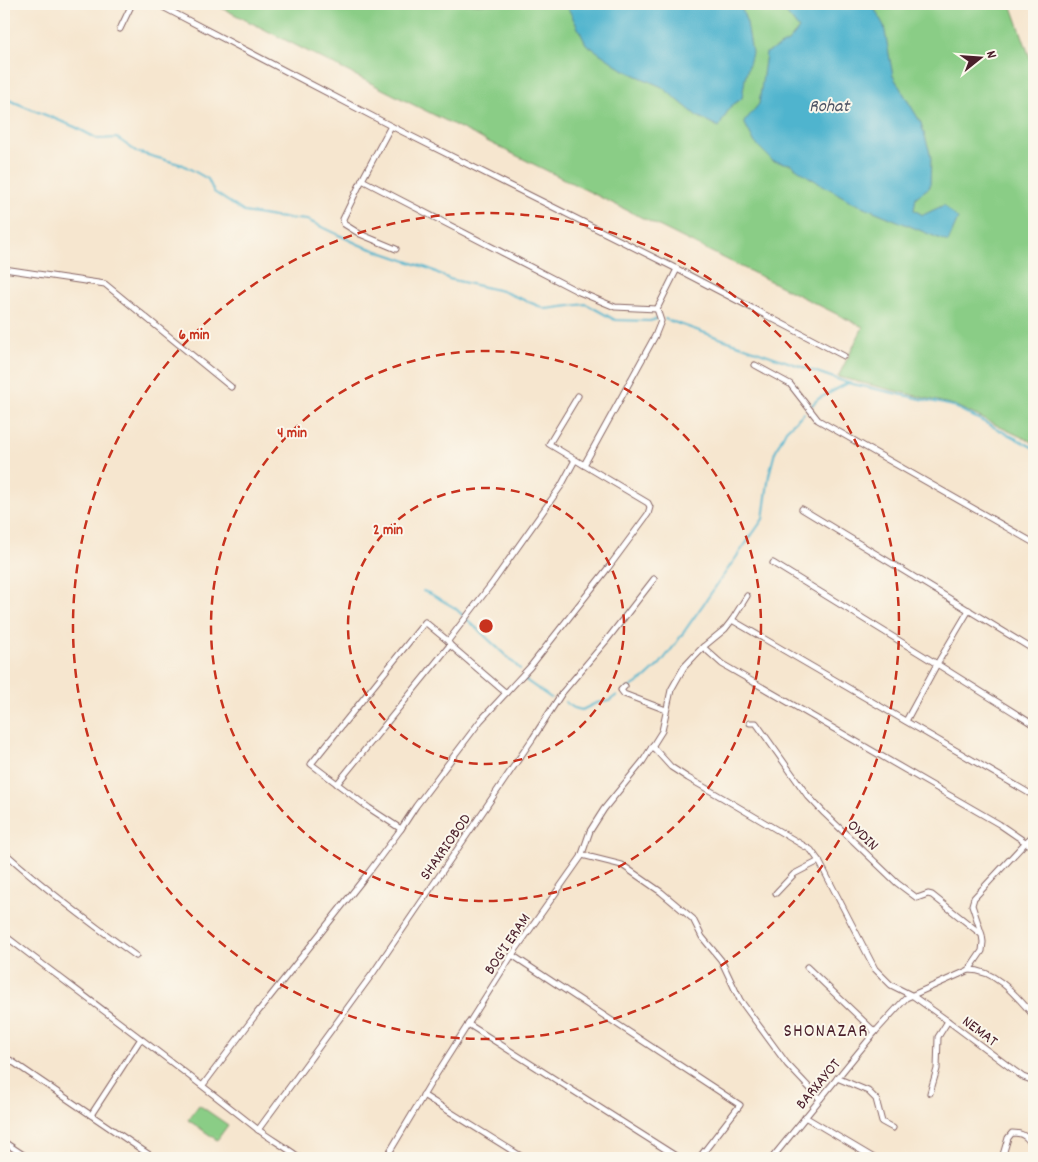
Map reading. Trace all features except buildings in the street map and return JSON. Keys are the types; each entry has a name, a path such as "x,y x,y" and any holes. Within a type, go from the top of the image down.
{"street":[{"path":"120,30 132,4"},
{"path":"157,4 391,126 677,269 844,356"},
{"path":"391,126 362,180 343,222 360,234 396,249"},
{"path":"362,180 579,292 615,307 657,309"},
{"path":"4,269 106,284 231,387"},
{"path":"584,465 655,336 661,321 657,309 677,269"},
{"path":"755,365 790,384 818,420 1034,542"},
{"path":"203,1085 401,829 480,720 536,659 608,568 650,511 648,504 549,444 578,396"},
{"path":"337,784 449,643 561,486 575,460"},
{"path":"802,509 1034,650"},
{"path":"773,563 1034,725"},
{"name":"SHAXRIOBOD","path":"258,1130 373,973 562,693 606,641 654,579"},
{"name":"BOG'I ERAM","path":"386,1158 468,1024 512,956 582,855 590,831 604,809 643,761 662,731 671,690 684,667 725,628 747,596"},
{"path":"906,721 969,610"},
{"path":"732,620 1034,796"},
{"path":"401,829 368,808 311,764 425,622 506,693"},
{"path":"703,647 722,664 1000,824 1034,847"},
{"path":"625,686 621,690 624,694 666,710"},
{"name":"OYDIN","path":"750,723 756,723 807,795 897,882 917,898 928,894 932,895 982,934"},
{"name":"NEMAT","path":"652,746 671,767 811,850 819,861 875,969 891,985 913,996 1024,1078 1034,1081"},
{"path":"969,970 982,951 983,942 972,905 974,898 1026,842 1034,836"},
{"path":"4,852 70,908 136,956"},
{"path":"582,855 622,865 661,892 694,919 702,937 721,960 740,1000 787,1064 820,1099"},
{"path":"776,893 794,874 819,861"},
{"path":"4,934 140,1040 203,1085 258,1130 300,1158"},
{"path":"512,956 740,1105 699,1158"},
{"path":"807,967 875,1032"},
{"path":"969,970 986,974 1014,992 1034,1016"},
{"name":"BARXAYOT","path":"772,1158 875,1032 906,998 969,970"},
{"path":"930,1093 938,1069 938,1037 948,1021"},
{"path":"468,1024 679,1158"},
{"path":"91,1115 140,1040"},
{"path":"4,1064 6,1060 10,1060 154,1158"},
{"path":"837,1078 868,1091 876,1099 882,1122 893,1128"},
{"path":"423,1096 524,1158"},
{"path":"805,1117 874,1158"},
{"path":"1002,1158 1008,1138 1012,1134 1020,1133 1024,1135 1034,1147"},
{"path":"4,1142 28,1158"}],"green space":[{"path":"214,4 1011,4 1034,69 1034,443 954,405 838,377 863,327"},
{"path":"199,1105 228,1125 217,1140 188,1120"}],"water":[{"path":"566,4 740,4 747,23 752,53 742,98 730,107 719,127 697,116 662,87 624,70 586,44"},
{"name":"Rohat","path":"768,4 872,4 884,26 893,76 921,123 931,156 930,187 916,197 914,210 923,215 944,205 958,219 948,242 852,202 790,164 773,161 755,143 744,122 759,104 766,53 788,42 799,29 787,14"}],"waterway":[{"path":"4,98 75,127 98,139 117,138 137,152 183,165 208,179 214,192 244,212 307,220 360,245 430,269 449,279 502,291 546,309 586,304 615,320 650,321 656,319"},
{"path":"665,319 848,383 953,406 1034,448"},
{"path":"812,405 818,399 848,383"},
{"path":"626,690 645,678 660,664 763,519 769,475 775,452 786,430 804,413"},
{"path":"423,591 455,608 520,669"},
{"path":"524,679 551,698"},
{"path":"565,702 574,708 582,710 596,703 609,701 617,695"},
{"path":"1034,849 1032,852 1034,855"}],"district":[{"name":"SHONAZAR","path":"826,1029"}]}
